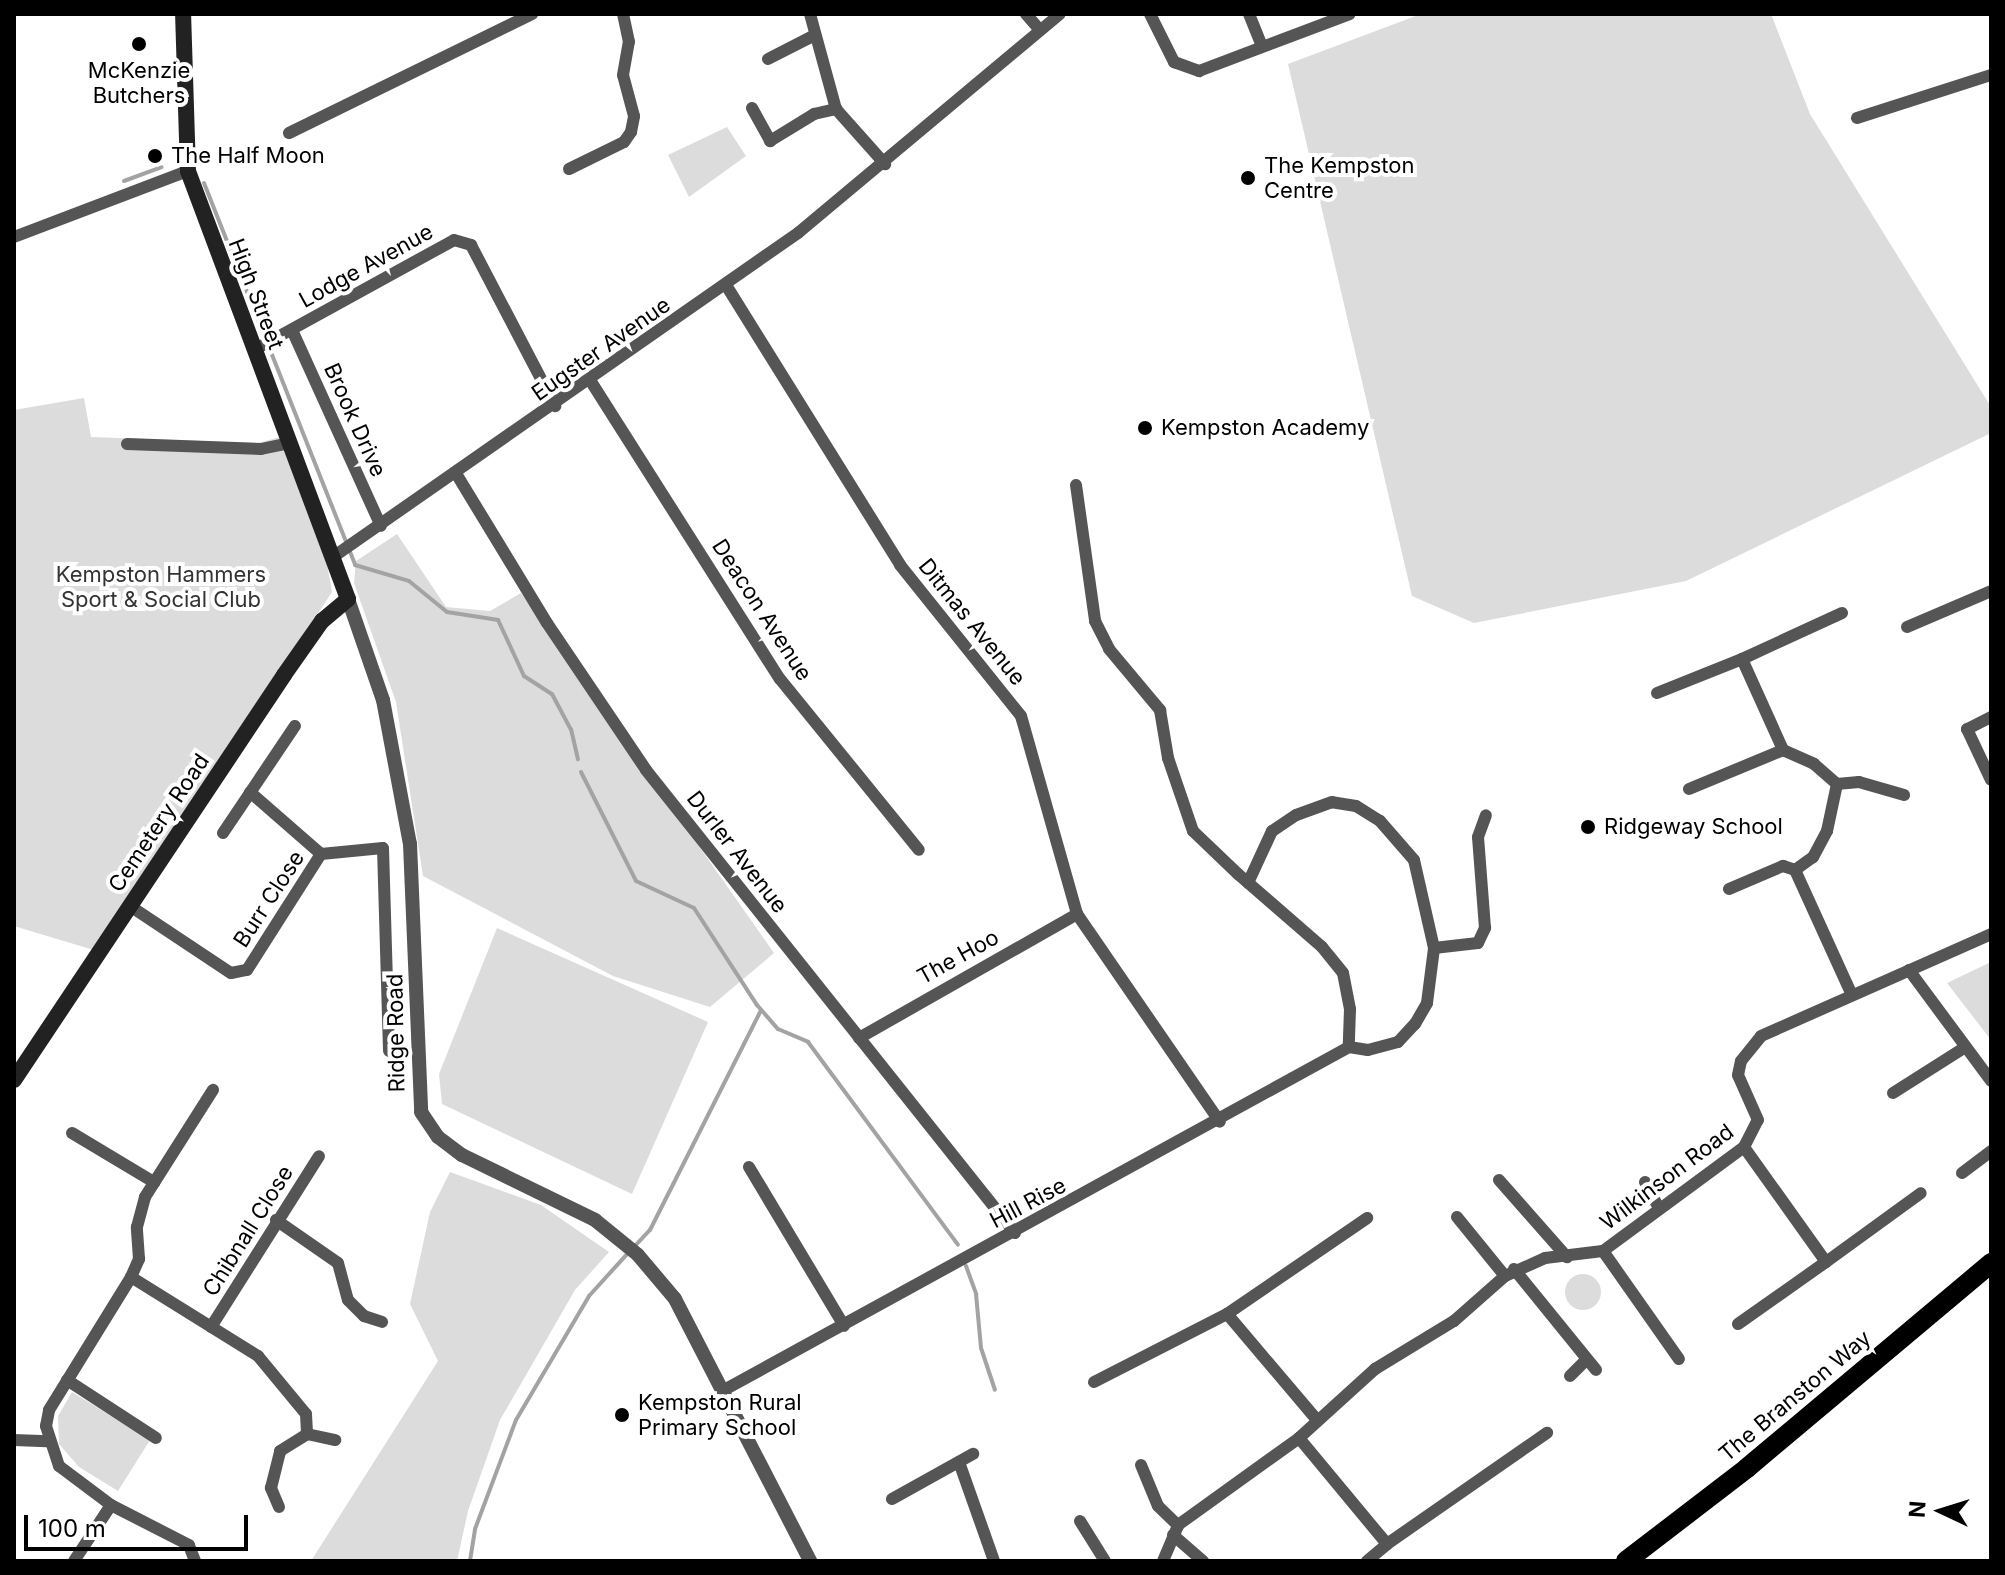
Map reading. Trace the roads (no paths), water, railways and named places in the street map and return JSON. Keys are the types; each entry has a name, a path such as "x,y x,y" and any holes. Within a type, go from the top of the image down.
{"highway":[{"name":"The Branston Way","path":"1626,1561 1747,1468 1991,1263"}],"main road":[{"name":"High Street","path":"183,14 188,171 262,346 290,443 343,551 342,579"},
{"name":"Ridge Road","path":"342,579 348,599"},
{"name":"Cemetery Road","path":"14,1080 315,632 348,599"}],"street":[{"path":"289,133 532,14"},
{"path":"569,169 624,142 631,132 634,116 623,75 629,42 623,14"},
{"path":"810,14 836,109 885,164"},
{"path":"1026,14 1040,30"},
{"name":"Eugster Avenue","path":"343,551 457,475 726,285 885,164 1060,14"},
{"path":"1150,14 1166,51 1186,70 1199,71 1350,14"},
{"path":"1249,14 1262,47"},
{"path":"768,59 815,35"},
{"path":"1857,118 1991,75"},
{"path":"752,108 770,141 814,114 836,109"},
{"path":"14,237 188,171"},
{"name":"Lodge Avenue","path":"262,346 454,240 471,245 555,406"},
{"name":"Ditmas Avenue","path":"726,285 900,565 1021,716 1077,914 1220,1122"},
{"name":"Brook Drive","path":"292,330 381,526"},
{"name":"Deacon Avenue","path":"590,380 780,679 919,850"},
{"path":"127,444 261,449 290,443"},
{"name":"Durler Avenue","path":"457,475 547,623 646,770 1015,1233"},
{"path":"1076,485 1095,621 1109,649 1160,710 1168,758 1193,831 1248,883 1322,947 1343,973 1350,1009 1349,1047 1368,1050 1398,1042 1415,1024 1427,1003 1434,948 1414,860 1380,821 1356,806 1323,803 1272,831 1248,883"},
{"path":"1907,627 1991,591"},
{"name":"Ridge Road","path":"348,599 383,700 410,844 421,1112 438,1137 462,1155 595,1220 633,1251 675,1299 794,1524 810,1561"},
{"path":"1657,693 1742,659 1842,613"},
{"path":"1742,659 1783,750 1814,764 1837,784 1859,782 1904,795"},
{"path":"1991,717 1967,729 1991,780"},
{"path":"223,833 295,726"},
{"path":"1689,789 1783,750"},
{"path":"1795,870 1813,857 1827,831 1837,784"},
{"name":"Burr Close","path":"130,906 231,973 247,970 321,854 250,792"},
{"path":"1434,948 1478,943 1485,928 1478,837 1486,815"},
{"path":"321,854 383,848 389,1051"},
{"path":"1729,889 1783,866 1795,870 1852,995"},
{"name":"The Hoo","path":"859,1038 1077,914"},
{"name":"Wilkinson Road","path":"1176,1530 1299,1438 1375,1369 1454,1321 1509,1272 1545,1258 1603,1251 1744,1147 1758,1120 1738,1075 1745,1054 1761,1036 1991,934"},
{"path":"1909,970 1991,1081"},
{"name":"Hill Rise","path":"724,1390 1220,1122 1349,1047"},
{"path":"1893,1093 1964,1048"},
{"path":"195,1561 189,1545 111,1505 59,1466 47,1441 49,1410 139,1259 139,1212 154,1182 213,1090"},
{"path":"72,1133 154,1182"},
{"path":"1744,1147 1826,1262"},
{"path":"1962,1173 1991,1151"},
{"name":"Chibnall Close","path":"211,1327 319,1156"},
{"path":"749,1167 844,1326"},
{"path":"1499,1180 1567,1257"},
{"path":"1645,1182 1659,1208"},
{"path":"1738,1324 1921,1193"},
{"path":"1457,1217 1596,1370"},
{"path":"1094,1382 1227,1314 1367,1218"},
{"path":"276,1220 338,1263 348,1300 364,1316 382,1322"},
{"path":"1603,1251 1679,1359"},
{"path":"131,1277 258,1356 306,1414 307,1434"},
{"path":"1227,1314 1317,1420"},
{"path":"1570,1376 1586,1360"},
{"path":"67,1380 156,1438"},
{"path":"1367,1561 1547,1433"},
{"path":"279,1507 271,1488 280,1451 307,1434 335,1440"},
{"path":"1299,1438 1387,1544"},
{"path":"14,1440 32,1445 47,1441"},
{"path":"892,1499 973,1454"},
{"path":"959,1462 994,1561"},
{"path":"1141,1465 1158,1506 1203,1561"},
{"path":"74,1561 111,1505"},
{"path":"1080,1521 1105,1561"},
{"path":"1163,1561 1176,1530"}],"waterway":[{"path":"124,181 162,167"},
{"path":"204,183 355,565 409,581 447,612 498,620 524,676 552,694 571,729 578,759"},
{"path":"581,772 636,881 694,908 757,1005 778,1029 808,1042 958,1245"},
{"path":"634,1247 650,1230 761,1010"},
{"path":"470,1561 475,1529 516,1420 589,1296 628,1253"},
{"path":"966,1266 976,1294 981,1348 995,1390"}],"place":[{"name":"McKenzie Butchers","path":"139,44"},
{"name":"The Half Moon","path":"155,156"},
{"name":"The Kempston Centre","path":"1248,178"},
{"name":"Kempston Academy","path":"1145,428"},
{"name":"Ridgeway School","path":"1588,827"},
{"name":"Kempston Rural Primary School","path":"622,1415"}],"park label":[{"name":"Kempston Hammers Sport & Social Club","path":"161,586"}]}
